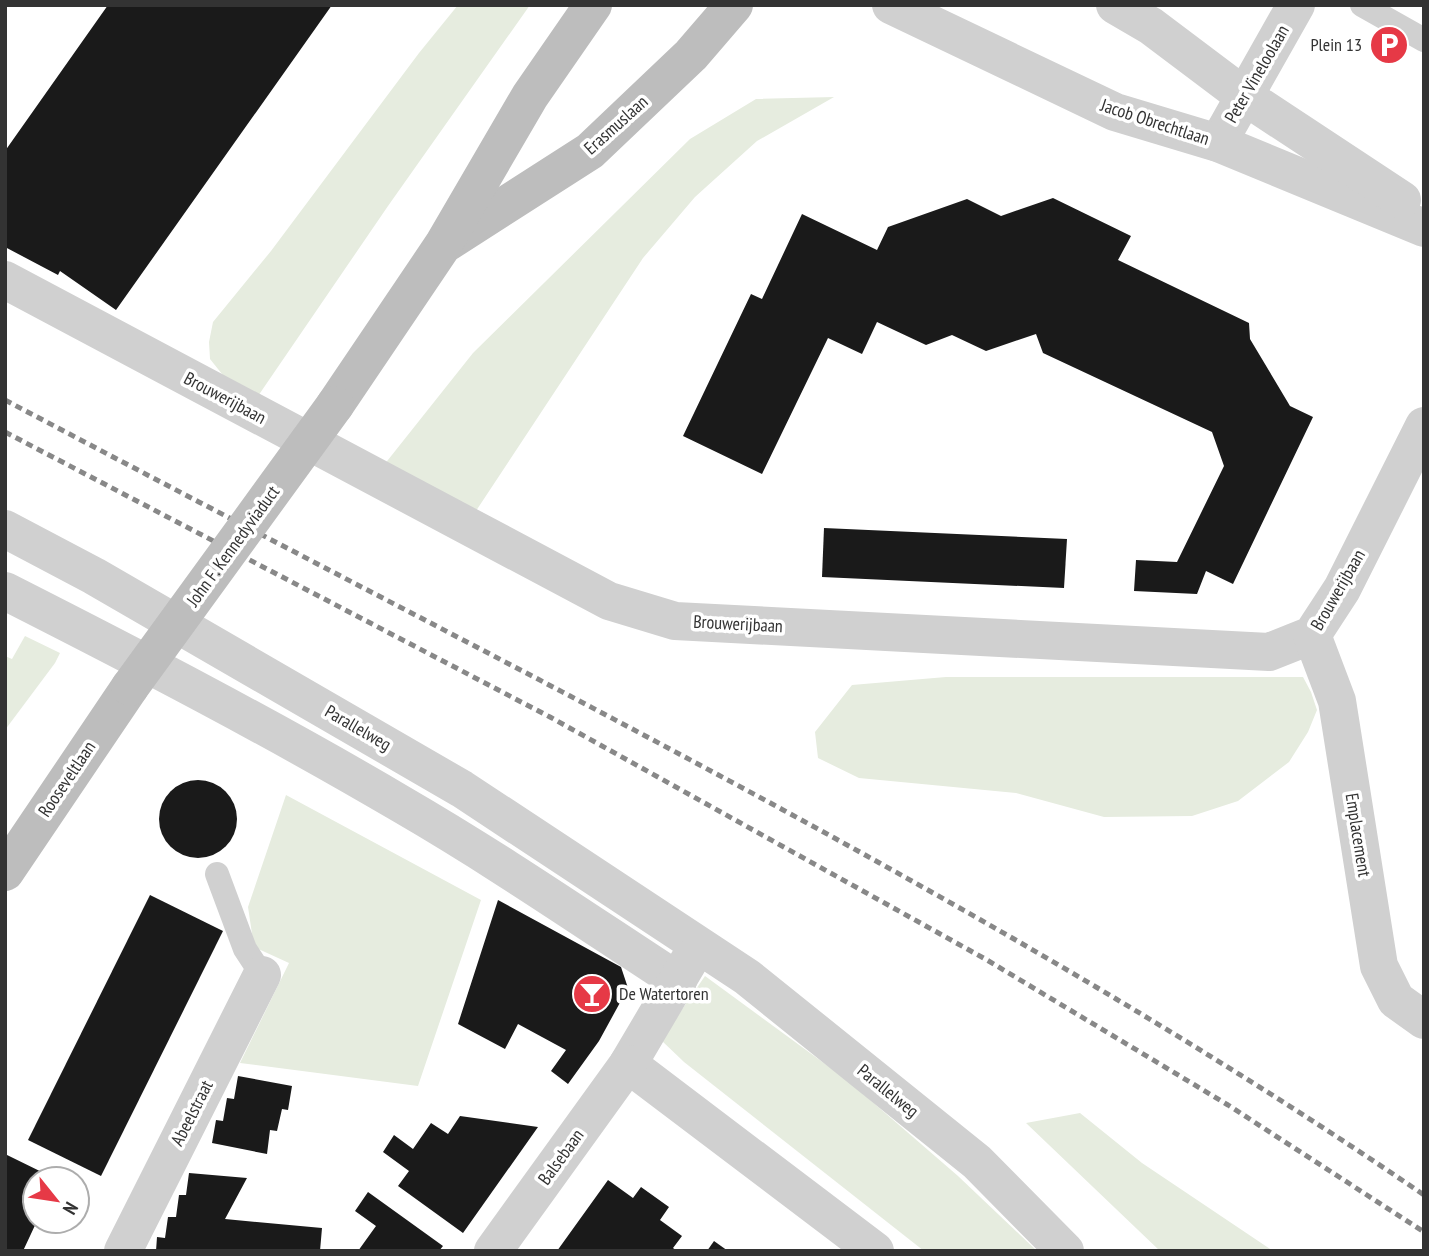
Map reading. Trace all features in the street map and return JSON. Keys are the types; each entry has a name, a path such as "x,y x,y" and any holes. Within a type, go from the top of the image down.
{"main road":[{"name":"Erasmuslaan","path":"335,405 443,245 530,96 593,5"},
{"name":"Erasmuslaan","path":"443,245 590,151 691,55 734,5"},
{"name":"John F. Kennedyviaduct","path":"130,687 335,405"},
{"name":"Rooseveltlaan","path":"5,872 130,687"}],"street":[{"name":"Jacob Obrechtlaan","path":"891,5 1115,112 1218,143 1424,228"},
{"path":"1115,5 1151,26 1244,96 1424,215"},
{"name":"Peter Vineloolaan","path":"1218,143 1296,5"},
{"name":"Brouwerijbaan","path":"5,281 609,601 675,621 1269,652 1312,635 1342,589 1424,426"},
{"name":"Parallelweg","path":"5,529 94,576 462,789 747,977 977,1162 1065,1251"},
{"path":"5,591 214,699 403,805 496,862 678,981"},
{"name":"Emplacement","path":"1312,635 1337,701 1379,966 1396,1000 1424,1020"},
{"path":"698,945 628,1064 875,1251"},
{"name":"Abeelstraat","path":"124,1251 262,975"},
{"name":"Balsebaan","path":"494,1251 628,1064"}],"lane":[{"path":"1362,5 1424,40"},
{"path":"217,874 245,949 262,975"}],"shaded area":[{"path":"458,5 530,5 256,399 230,384 210,359 209,342 213,322 271,251"},
{"path":"834,97 757,141 695,197 643,258 470,520 380,470 473,353 690,139 756,99"},
{"path":"25,636 60,653 5,730 5,656 12,659"},
{"path":"946,677 1303,677 1317,710 1308,732 1289,762 1238,801 1192,816 1104,817 1016,793 859,778 818,758 815,732 852,685"},
{"path":"286,795 481,900 418,1086 240,1063 289,963 254,947 248,907"},
{"path":"705,976 847,1080 958,1176 1037,1251 924,1251 684,1062 661,1040"},
{"path":"1080,1113 1142,1163 1273,1251 1160,1251 1026,1123"}],"building":[{"path":"108,5 332,5 116,310 60,271 58,275 5,247 5,151"},
{"path":"1053,198 1131,236 1118,260 1249,323 1250,339 1290,406 1313,417 1233,584 1206,571 1197,594 1134,591 1136,560 1177,562 1224,466 1212,432 1043,353 1036,334 986,351 952,335 926,345 877,322 862,354 828,338 762,474 683,436 751,294 762,299 802,214 877,250 888,227 967,199 1001,216"},
{"path":"824,528 1067,539 1064,588 822,577"},
{"path":"198,780 213,783 226,791 234,804 237,819 234,834 226,847 213,855 198,858 183,855 170,847 162,834 159,819 162,804 170,791 183,783"},
{"path":"150,895 223,931 101,1176 91,1171 91,1165 79,1165 28,1140"},
{"path":"498,900 621,967 628,988 599,1041 568,1084 551,1071 566,1050 518,1024 505,1049 458,1024"},
{"path":"238,1076 292,1086 288,1110 282,1109 277,1131 270,1130 267,1154 212,1143 216,1120 223,1121 227,1098 234,1099"},
{"path":"460,1116 538,1127 463,1233 398,1186 409,1171 383,1152 394,1135 413,1149 431,1123 448,1134"},
{"path":"5,1154 27,1165 21,1165 21,1235 30,1235 23,1251 5,1251"},
{"path":"189,1173 247,1178 225,1219 322,1228 320,1251 156,1251 157,1237 165,1238 168,1217 176,1217 179,1195 186,1195"},
{"path":"608,1180 633,1198 641,1187 669,1207 660,1220 682,1236 673,1248 677,1251 557,1251"},
{"path":"368,1192 443,1246 439,1251 358,1251 376,1226 355,1211"},
{"path":"714,1241 728,1251 707,1251"}],"railway":[{"path":"5,400 648,737 874,860 1098,988 1317,1124 1424,1195"},
{"path":"5,432 550,717 987,960 1228,1105 1424,1232"}],"place":[{"name":"Plein 13","path":"1389,45"},
{"name":"De Watertoren","path":"592,994"}]}
